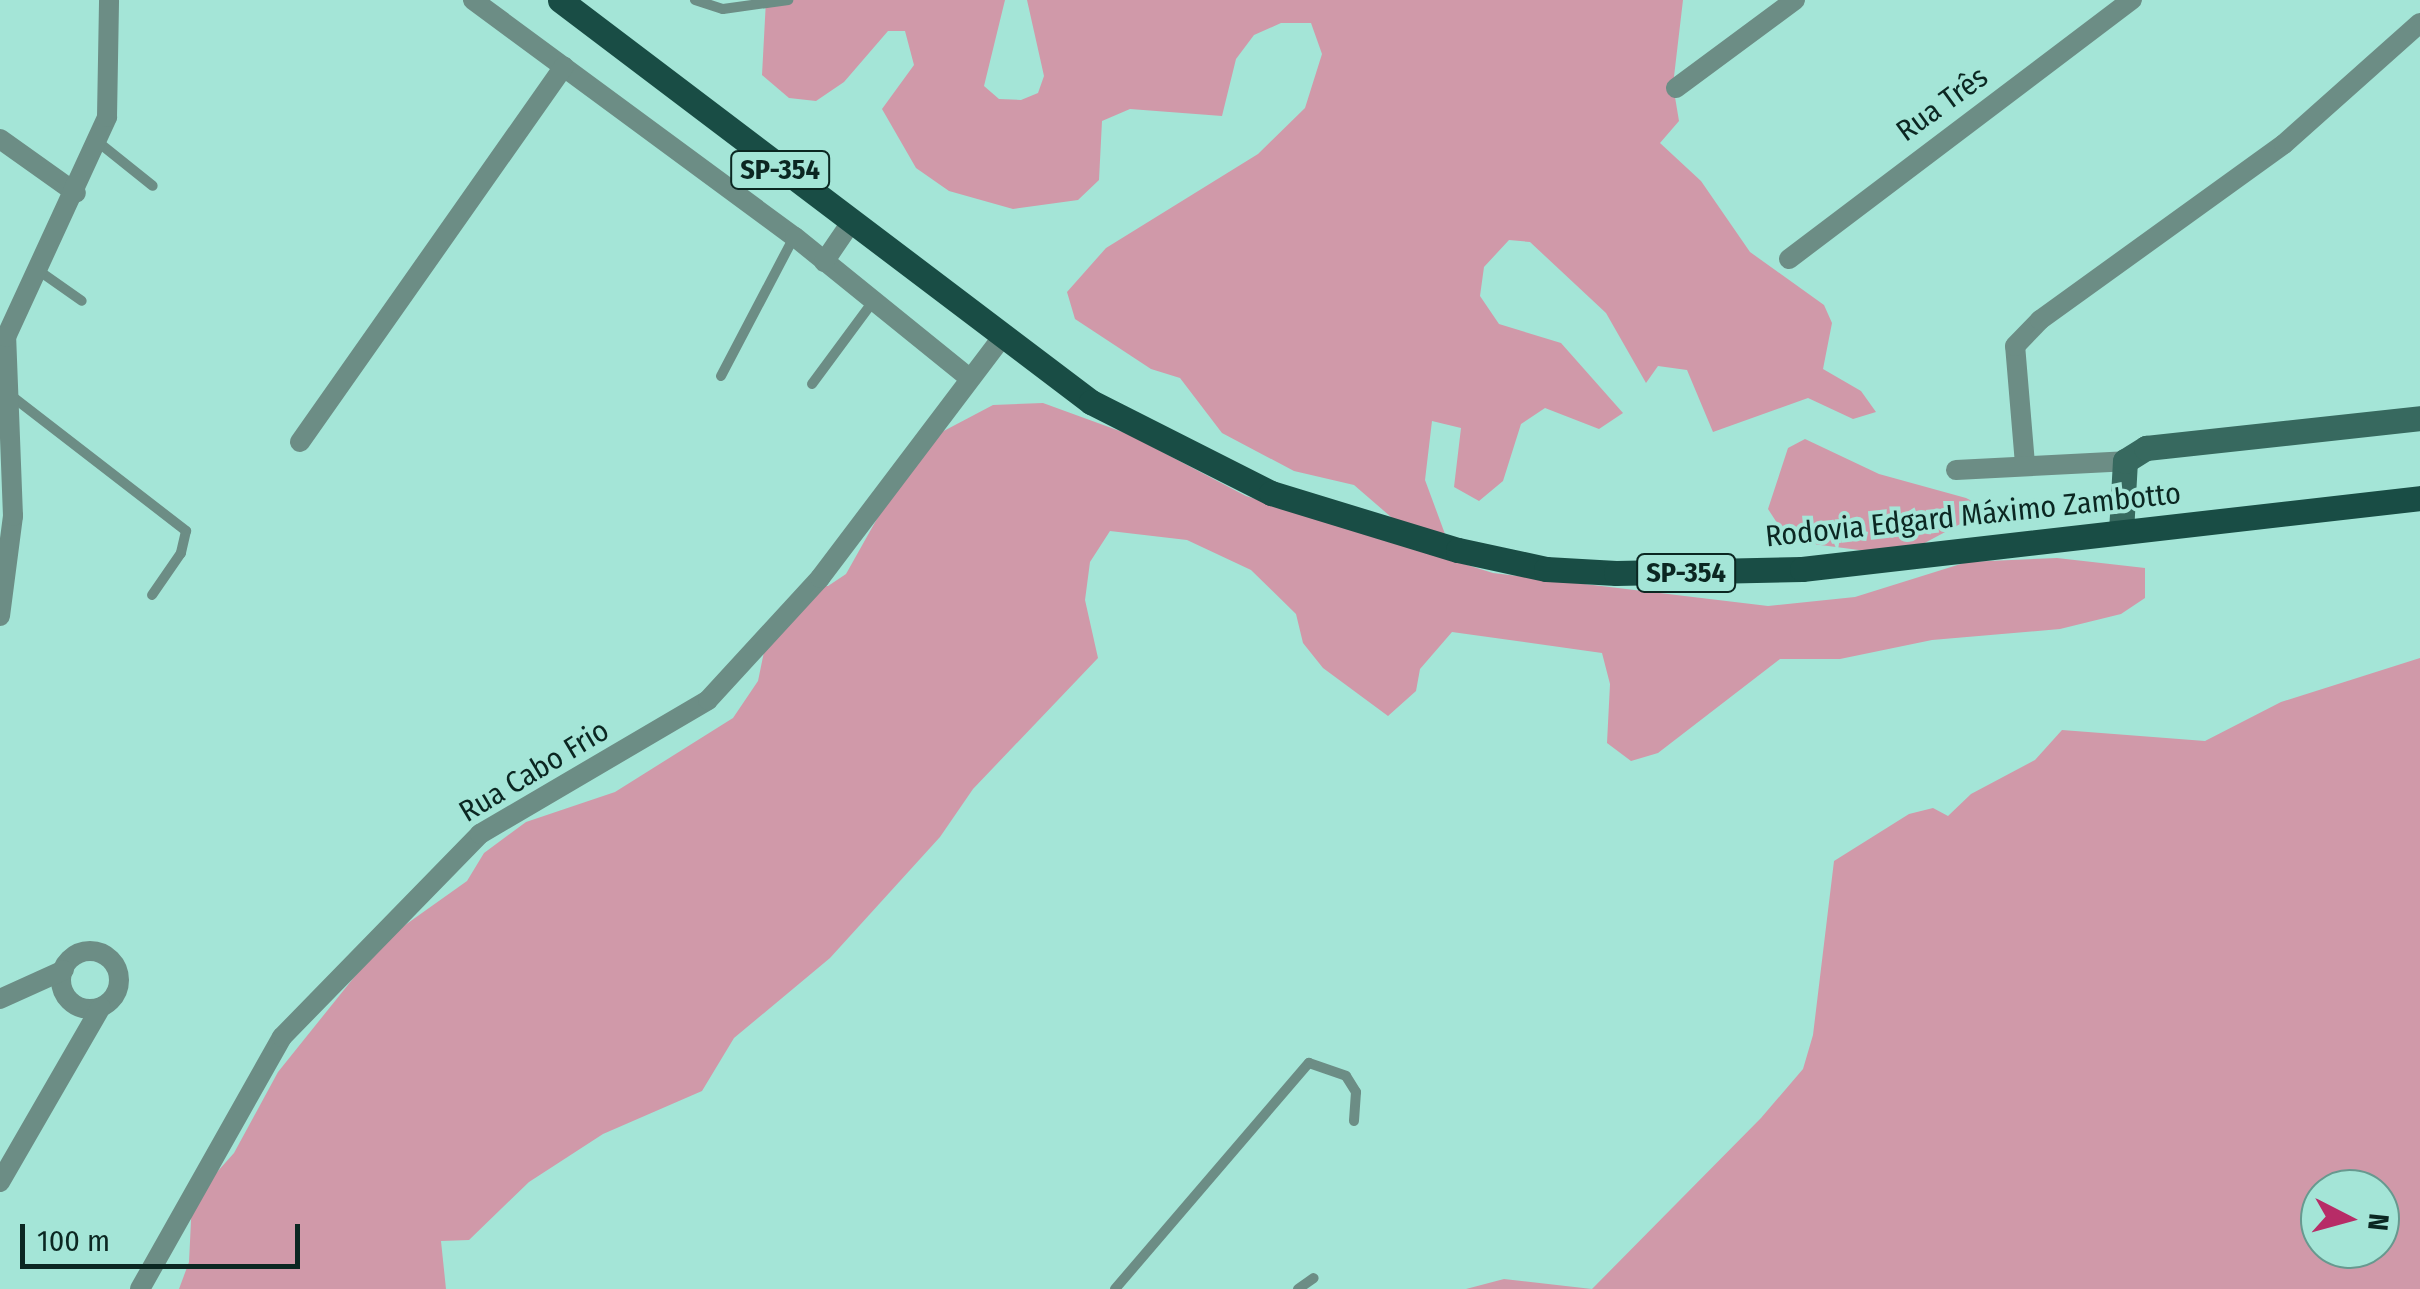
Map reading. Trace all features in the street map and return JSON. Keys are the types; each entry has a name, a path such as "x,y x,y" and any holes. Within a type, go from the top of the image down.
{"main road":[{"name":"Rodovia Edgard Máximo Zambotto","path":"560,0 1002,339 1091,402 1271,492 1546,569 1802,569 2420,498"},
{"path":"2120,532 2124,461 2171,442 2420,418"}],"street":[{"path":"473,0 795,236 872,303 968,377"},
{"path":"1676,88 1795,0"},
{"name":"Rua Três","path":"1789,259 2132,0"},
{"path":"0,616 12,516 2,376 13,307 76,193 98,142 111,73 103,4"},
{"path":"2025,464 2015,346 2040,320 2284,144 2420,22"},
{"path":"300,442 564,67"},
{"path":"0,139 76,193"},
{"path":"824,262 852,221"},
{"name":"Rua Cabo Frio","path":"140,1289 282,1037 480,834 708,700 820,578 968,377 1002,339"},
{"path":"1956,470 2124,461"},
{"path":"0,999 64,970 84,952 110,960 119,986 101,1007 0,1182"},
{"path":"64,970 63,989 74,1004 101,1007"}],"lane":[{"path":"695,0 723,9 788,0"},
{"path":"98,142 153,186"},
{"path":"721,376 795,236"},
{"path":"35,268 82,301"},
{"path":"812,384 872,303"},
{"path":"2,376 186,531 181,553 152,595"},
{"path":"1115,1289 1308,1063 1346,1076 1356,1092 1354,1121"},
{"path":"1298,1289 1314,1278"}],"shaded area":[{"path":"766,0 1005,0 984,86 999,99 1021,100 1038,93 1044,76 1027,0 1683,0 1673,85 1679,121 1660,143 1701,181 1750,252 1824,305 1832,323 1823,369 1861,391 1876,412 1853,419 1808,398 1713,432 1687,370 1658,366 1646,383 1606,313 1530,242 1509,240 1484,267 1480,296 1499,324 1561,343 1623,413 1599,429 1545,408 1521,424 1503,481 1479,501 1454,487 1461,428 1432,421 1425,480 1445,534 1398,523 1354,485 1294,471 1222,433 1180,378 1151,369 1075,319 1067,292 1106,248 1258,154 1305,108 1322,54 1311,23 1281,23 1254,35 1236,59 1222,116 1130,109 1102,121 1099,180 1078,200 1013,209 949,191 916,168 882,109 914,65 905,31 888,31 844,82 816,101 789,98 762,75"},
{"path":"1043,403 1128,434 1246,496 1493,573 1768,606 1855,597 1967,562 2057,558 2145,568 2145,598 2121,614 2060,629 1932,640 1840,659 1780,659 1658,753 1631,761 1607,743 1610,684 1602,653 1452,632 1420,669 1416,691 1388,716 1323,668 1303,643 1296,614 1251,570 1187,540 1110,531 1090,562 1085,600 1098,658 973,789 940,837 830,958 734,1038 702,1091 603,1134 529,1182 469,1240 441,1241 446,1289 179,1289 189,1262 192,1200 234,1153 278,1072 384,940 467,881 484,853 526,822 615,792 733,718 758,681 766,642 805,585 828,586 846,574 919,444 993,405"},
{"path":"1805,439 1879,474 1966,498 1978,504 1977,515 1919,546 1882,553 1805,543 1781,529 1768,509 1788,448"},
{"path":"2420,658 2420,1289 1592,1289 1761,1118 1803,1069 1813,1035 1834,861 1909,814 1933,808 1948,816 1971,794 2035,760 2062,730 2205,741 2281,702"},
{"path":"1504,1279 1592,1289 1466,1289"}]}
